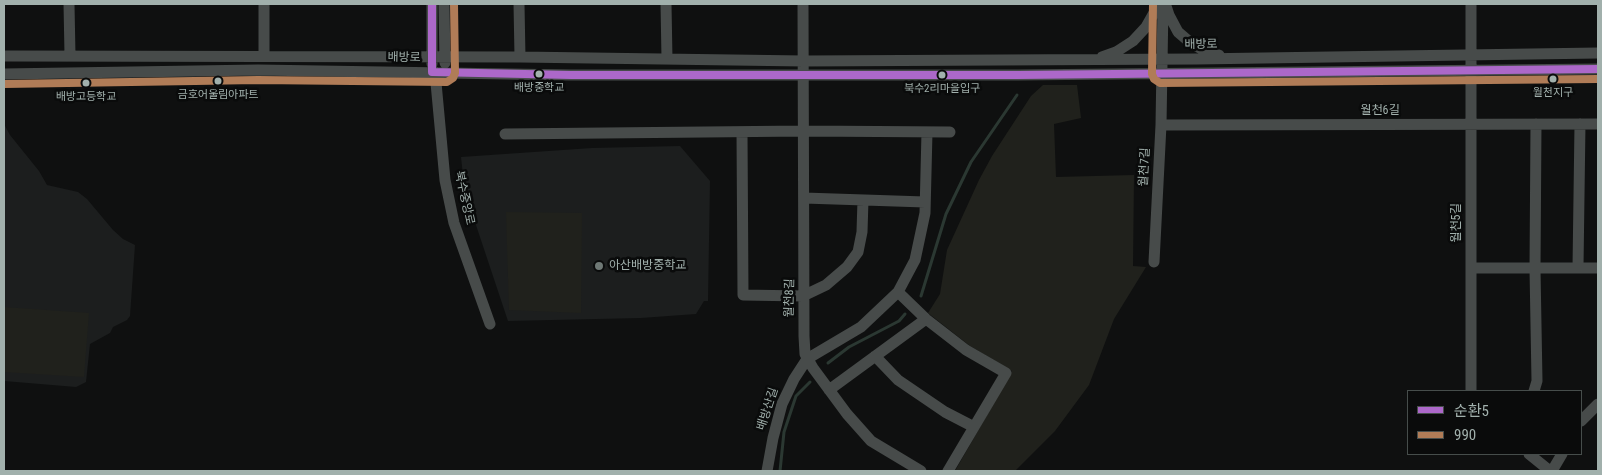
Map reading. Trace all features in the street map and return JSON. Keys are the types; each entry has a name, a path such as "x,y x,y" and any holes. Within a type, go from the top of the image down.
{"street":[{"path":"70,4 70,55"},
{"path":"264,4 264,56"},
{"path":"432,4 432,57 437,72"},
{"path":"437,72 444,57 444,4"},
{"path":"519,4 520,57"},
{"path":"666,4 667,59"},
{"path":"803,4 804,75"},
{"path":"1096,59 1116,52 1133,41 1146,27 1159,4"},
{"path":"1164,4 1178,32 1192,44 1210,53 1233,58"},
{"name":"월천7길","path":"1154,262 1161,125 1164,4"},
{"name":"월천5길","path":"1471,4 1471,390"},
{"name":"배방로","path":"4,56 520,57 804,61 1162,59 1598,53"},
{"name":"배방로","path":"4,74 258,70 571,75 1018,75 1598,69"},
{"name":"북수중앙로","path":"437,72 445,180 454,223 490,324"},
{"name":"월천8길","path":"804,75 804,336 807,359 846,414 871,441 921,471"},
{"path":"1534,390 1537,381 1535,268 1536,124"},
{"path":"1578,267 1580,124"},
{"name":"월천6길","path":"1161,125 1598,124"},
{"path":"505,134 804,131 950,132"},
{"path":"742,132 743,296 804,296 826,285 847,267 858,252 862,232 863,200"},
{"path":"807,359 861,327 898,292 915,260 925,213 927,132"},
{"path":"804,198 925,202"},
{"path":"1471,268 1598,268"},
{"path":"898,292 926,319 966,350 1006,373 948,471"},
{"path":"829,390 926,319"},
{"path":"875,356 898,380 944,412 974,427"},
{"name":"배방산길","path":"767,471 782,404 794,379 807,359"},
{"path":"1582,420 1598,404"},
{"path":"1530,455 1551,471 1561,455"}],"shaded area":[{"path":"1043,85 1077,85 1081,118 1054,124 1056,177 1134,175 1133,266 1146,267 1114,319 1089,385 1055,431 1015,471 955,471 1012,371 970,346 928,313 940,294 947,250 979,180 992,156 1031,96"},
{"path":"4,124 10,135 39,171 47,185 78,192 87,199 113,230 123,239 135,245 130,316 127,320 113,327 110,333 90,344 86,382 76,387 4,381"},
{"name":"아산배방중학교","path":"680,146 710,181 708,301 704,301 696,314 641,318 508,321 471,210 464,185 461,157 592,148"},
{"path":"506,212 582,213 581,313 509,310"},
{"path":"4,307 89,313 84,377 4,372"}],"waterway":[{"path":"921,296 946,214 971,162 1017,95"},
{"path":"828,363 849,347 899,321 905,314"},
{"path":"780,471 784,432 796,396 810,382"}],"transit line":[{"name":"순환5","path":"432,4 432,72 571,75 1018,75 1598,69"},
{"name":"990","path":"4,84 258,80 447,82 453,78 455,73 454,4"},
{"name":"990","path":"1153,4 1152,74 1154,79 1160,83 1598,79"}],"place":[{"name":"배방중학교","path":"539,74"},
{"name":"북수2리마을입구","path":"942,75"},
{"name":"월천지구","path":"1553,79"},
{"name":"금호어울림아파트","path":"218,81"},
{"name":"배방고등학교","path":"86,83"},
{"name":"아산배방중학교","path":"599,266"}]}
